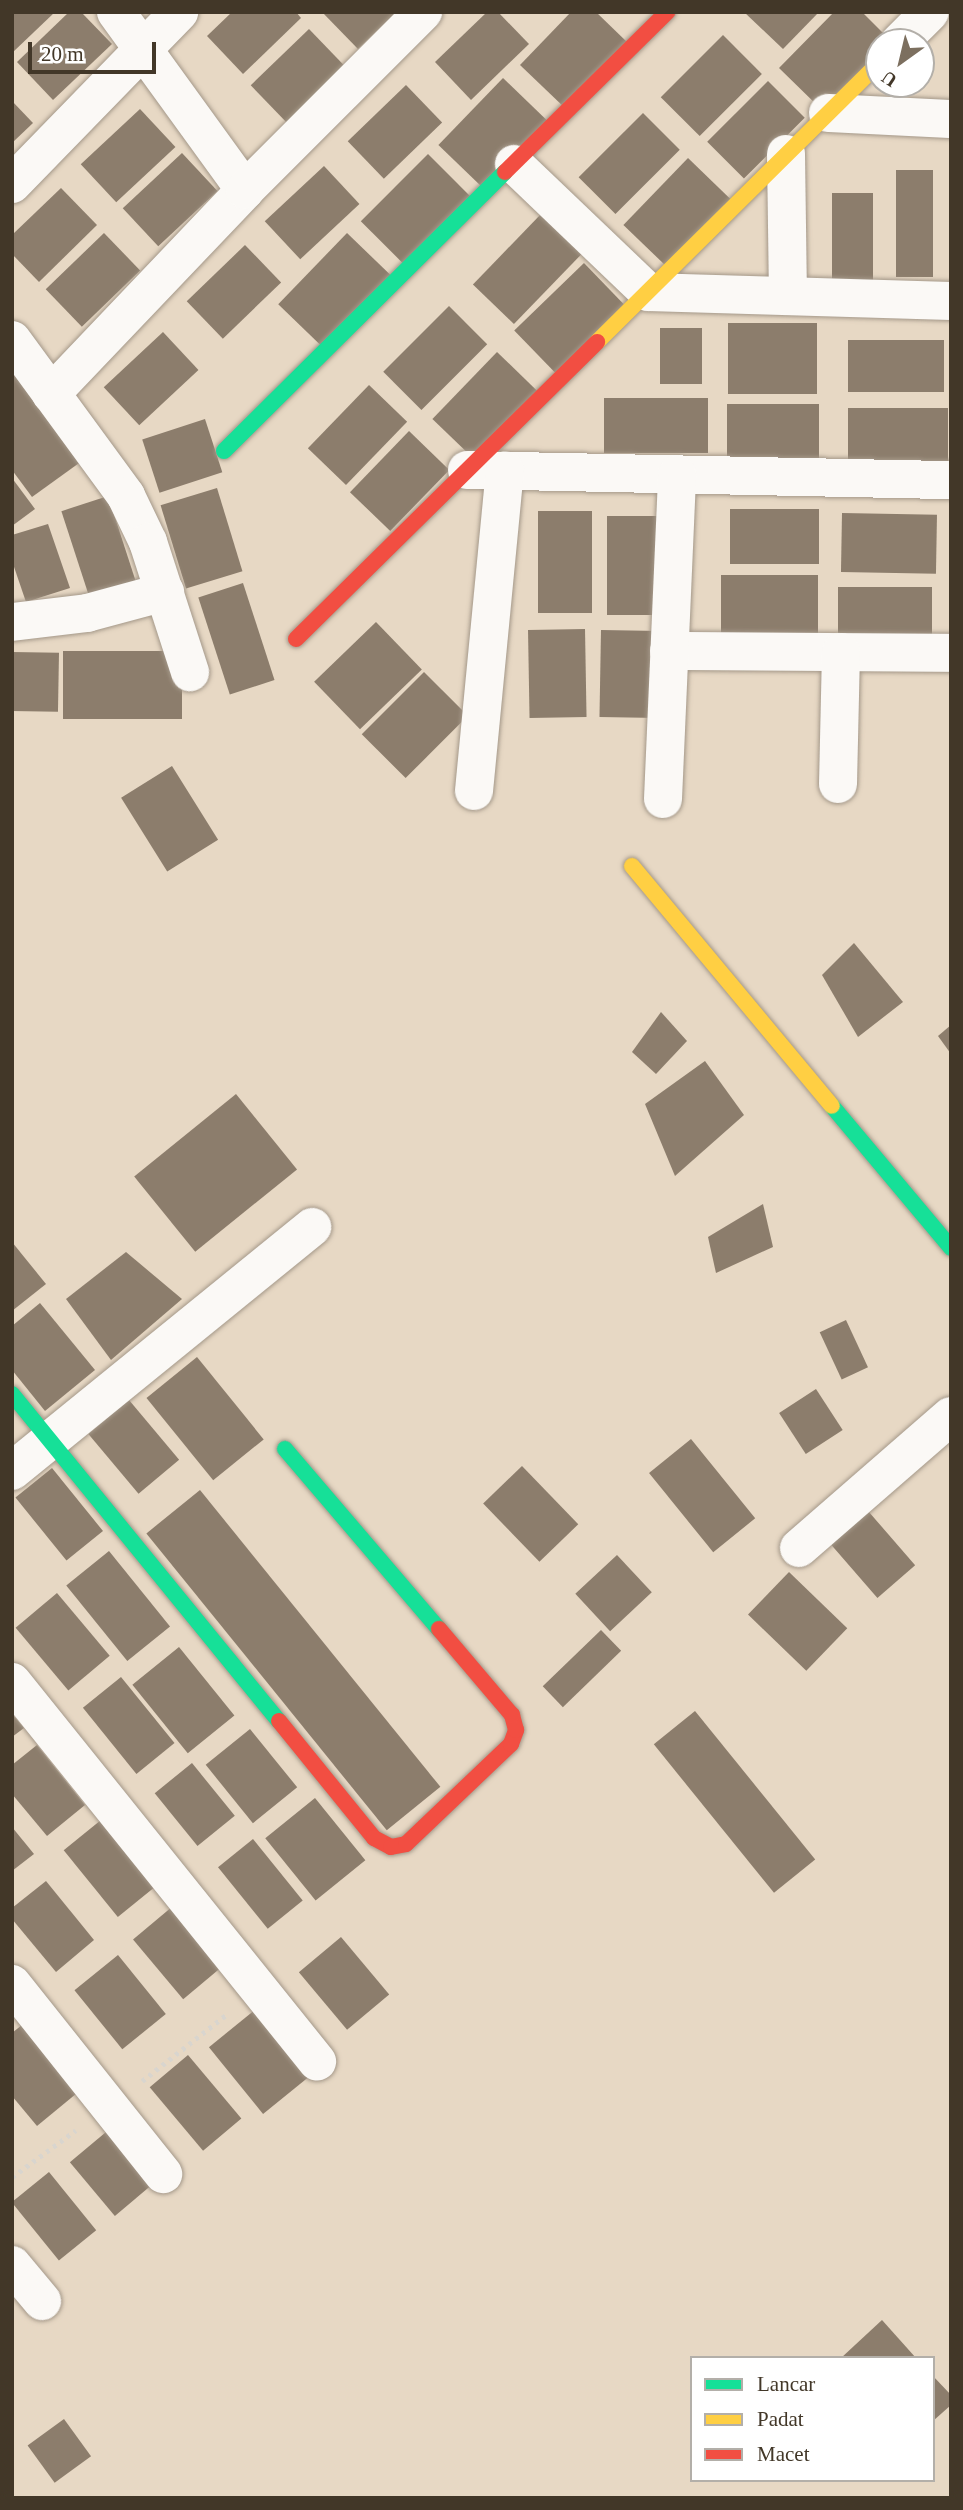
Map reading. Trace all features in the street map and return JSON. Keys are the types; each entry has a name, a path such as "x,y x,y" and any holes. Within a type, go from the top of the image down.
{"street":[{"path":"116,12 245,190"},
{"path":"12,184 179,12"},
{"path":"51,394 245,190 423,12"},
{"path":"224,451 667,12"},
{"path":"914,28 930,12"},
{"path":"296,639 865,77"},
{"path":"828,113 951,119"},
{"path":"786,154 788,296"},
{"path":"514,164 648,292 951,301"},
{"path":"12,340 126,496 166,592 190,672"},
{"path":"467,470 951,480"},
{"path":"474,791 505,471"},
{"path":"663,799 677,474"},
{"path":"12,622 87,613 166,592"},
{"path":"670,651 951,653"},
{"path":"838,784 841,652"},
{"path":"632,866 951,1248"},
{"path":"12,1471 312,1227"},
{"path":"12,1394 374,1838 391,1847 406,1843 510,1744 516,1730 512,1715 285,1449"},
{"path":"800,1548 951,1416"},
{"path":"12,1682 317,2062"},
{"path":"12,1984 163,2174"},
{"path":"12,2264 42,2301"}],"building":[{"path":"12,12 55,12 12,53"},
{"path":"69,12 81,12 112,44 53,100 17,62"},
{"path":"232,12 296,12 301,18 243,74 207,36"},
{"path":"322,12 396,12 358,49"},
{"path":"487,12 498,12 529,44 471,100 435,62"},
{"path":"571,12 596,12 629,44 566,109 520,65"},
{"path":"744,12 819,12 783,49"},
{"path":"834,12 862,12 878,28 865,28 865,68 823,111 779,68"},
{"path":"309,29 345,66 287,123 251,85"},
{"path":"723,35 762,74 700,136 661,97"},
{"path":"503,78 550,124 486,191 438,145"},
{"path":"768,81 805,118 744,179 707,142"},
{"path":"406,85 442,122 384,179 348,141"},
{"path":"12,101 33,123 12,143"},
{"path":"140,109 175,147 116,202 81,164"},
{"path":"643,113 680,150 615,214 579,177"},
{"path":"182,153 217,191 158,246 123,208"},
{"path":"428,154 474,200 407,267 361,221"},
{"path":"688,158 731,200 667,267 623,225"},
{"path":"324,166 359,204 300,259 265,221"},
{"path":"896,170 933,170 933,277 896,277"},
{"path":"61,188 97,225 39,282 12,254 12,235"},
{"path":"832,193 873,193 873,287 832,287"},
{"path":"541,214 582,254 514,324 473,284"},
{"path":"104,233 140,270 82,327 46,289"},
{"path":"347,233 392,277 324,348 278,304"},
{"path":"245,245 281,282 223,339 187,301"},
{"path":"584,263 625,305 555,373 514,330"},
{"path":"449,306 487,344 421,410 383,372"},
{"path":"728,323 817,323 817,394 728,394"},
{"path":"660,328 702,328 702,384 660,384"},
{"path":"163,332 198,370 139,425 104,387"},
{"path":"848,340 944,340 944,392 848,392"},
{"path":"12,343 93,453 32,497 12,470"},
{"path":"497,352 537,391 473,458 432,419"},
{"path":"369,385 407,422 346,485 308,448"},
{"path":"604,398 708,398 708,453 604,453"},
{"path":"727,404 819,404 819,465 727,465"},
{"path":"848,408 948,408 948,467 848,467"},
{"path":"205,419 222,472 160,493 142,439"},
{"path":"409,431 449,470 390,531 350,492"},
{"path":"12,478 35,509 12,526"},
{"path":"217,488 242,571 186,588 161,505"},
{"path":"108,496 137,586 91,601 61,511"},
{"path":"730,509 819,509 819,564 730,564"},
{"path":"538,511 592,511 592,613 538,613"},
{"path":"842,513 937,515 936,574 841,572"},
{"path":"607,516 662,516 662,615 607,615"},
{"path":"48,524 70,588 26,602 12,561 12,535"},
{"path":"721,575 818,575 818,638 721,638"},
{"path":"243,583 275,680 230,695 198,598"},
{"path":"838,587 932,587 932,646 838,646"},
{"path":"376,622 422,669 360,729 314,682"},
{"path":"585,629 587,717 530,718 528,630"},
{"path":"601,630 660,631 658,718 599,717"},
{"path":"63,651 182,651 182,719 63,719"},
{"path":"12,652 59,653 58,712 12,711"},
{"path":"424,672 468,716 406,778 362,734"},
{"path":"172,766 218,840 167,872 121,798"},
{"path":"854,943 903,1002 858,1037 822,975"},
{"path":"661,1012 687,1041 656,1074 632,1052"},
{"path":"951,1025 951,1054 938,1036"},
{"path":"705,1061 744,1115 675,1176 645,1104"},
{"path":"236,1094 297,1169 195,1252 134,1176"},
{"path":"763,1204 773,1247 716,1273 708,1237"},
{"path":"12,1242 46,1284 12,1311"},
{"path":"126,1252 182,1299 111,1360 66,1299"},
{"path":"40,1303 95,1370 45,1411 12,1370 12,1326"},
{"path":"846,1320 868,1367 842,1379 820,1332"},
{"path":"197,1357 264,1439 213,1480 146,1398"},
{"path":"816,1389 843,1430 806,1454 779,1413"},
{"path":"129,1400 179,1460 139,1494 88,1434"},
{"path":"691,1439 755,1518 713,1552 649,1473"},
{"path":"522,1466 578,1524 539,1562 483,1504"},
{"path":"52,1468 103,1531 66,1561 15,1498"},
{"path":"200,1490 440,1787 387,1830 146,1533"},
{"path":"862,1504 915,1565 877,1598 824,1537"},
{"path":"109,1551 170,1626 127,1661 66,1586"},
{"path":"617,1555 652,1592 610,1631 575,1594"},
{"path":"789,1572 847,1628 806,1671 748,1614"},
{"path":"57,1593 110,1656 68,1691 16,1628"},
{"path":"601,1630 621,1651 563,1707 543,1686"},
{"path":"179,1647 234,1715 188,1753 132,1685"},
{"path":"121,1677 174,1743 136,1774 83,1708"},
{"path":"695,1711 815,1859 774,1893 654,1744"},
{"path":"12,1714 24,1728 12,1737"},
{"path":"250,1729 297,1787 253,1823 206,1765"},
{"path":"37,1745 85,1805 47,1836 12,1794 12,1765"},
{"path":"192,1763 235,1816 197,1846 155,1793"},
{"path":"315,1798 365,1860 316,1900 265,1838"},
{"path":"101,1820 155,1887 118,1917 64,1850"},
{"path":"12,1827 34,1854 12,1871"},
{"path":"253,1839 303,1900 268,1929 218,1867"},
{"path":"46,1881 94,1940 56,1972 12,1919 12,1908"},
{"path":"179,1901 229,1961 183,1999 133,1940"},
{"path":"341,1937 389,1994 347,2030 299,1972"},
{"path":"118,1955 166,2014 122,2049 74,1990"},
{"path":"261,2005 315,2072 263,2114 209,2047"},
{"path":"33,2016 88,2084 37,2126 12,2096 12,2033"},
{"path":"188,2055 241,2119 203,2151 150,2087"},
{"path":"112,2127 157,2181 115,2216 70,2162"},
{"path":"49,2172 96,2230 59,2260 12,2203"},
{"path":"882,2320 914,2356 843,2356"},
{"path":"935,2378 951,2395 951,2405 935,2419"},
{"path":"64,2419 91,2456 55,2483 28,2445"}],"traffic: fast":[{"path":"224,451 505,172"},
{"path":"832,1106 951,1248"},
{"path":"12,1394 279,1721"},
{"path":"285,1449 439,1629"}],"traffic: slow":[{"path":"597,342 865,77"},
{"path":"632,866 832,1106"}],"traffic: jam":[{"path":"505,172 667,12"},
{"path":"296,639 597,342"},
{"path":"279,1721 374,1838 391,1847 406,1844 511,1744 516,1730 512,1715 439,1629"}]}
